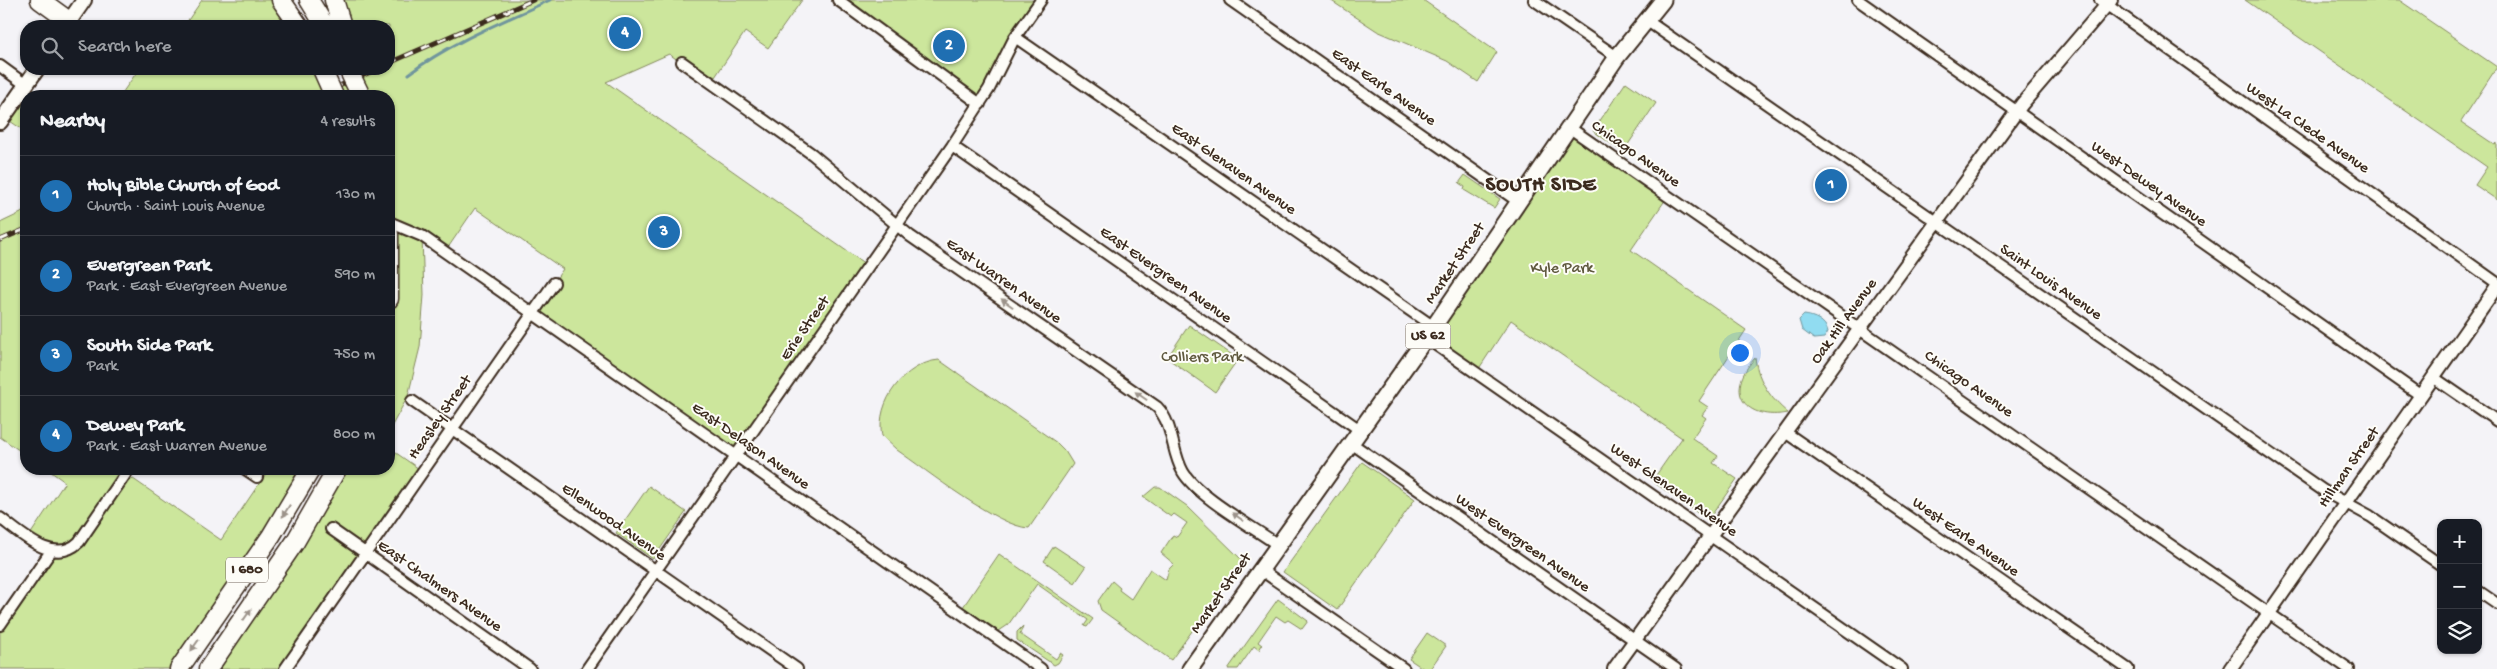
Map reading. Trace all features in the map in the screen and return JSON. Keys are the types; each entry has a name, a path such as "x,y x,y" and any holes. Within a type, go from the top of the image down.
{"highway":[{"path":"40,0 74,15"},
{"path":"60,0 74,15"},
{"path":"281,0 295,20"},
{"path":"309,0 321,20"},
{"path":"334,0 340,20"},
{"path":"325,75 331,90"},
{"path":"351,75 359,90"},
{"path":"357,75 361,90"},
{"name":"I 680","path":"179,669 271,536 307,475"},
{"name":"I 680","path":"208,669 295,542 334,475"}],"main road":[{"name":"Market Street","path":"1190,669 1430,333 1617,57 1663,0"},
{"path":"22,90 33,75"},
{"path":"0,122 20,94"}],"street":[{"path":"838,0 980,104"},
{"name":"Erie Street","path":"587,669 952,146 980,104 1015,37 1041,0"},
{"name":"East Earle Avenue","path":"1230,0 1519,202"},
{"path":"1534,0 1617,57"},
{"name":"West Dewey Avenue","path":"1858,0 2420,396"},
{"name":"Oak Hill Avenue","path":"1614,669 2017,112 2106,2"},
{"name":"West La Clede Avenue","path":"2106,2 2497,284"},
{"name":"Saint Louis Avenue","path":"1646,20 2324,491 2370,516 2440,564"},
{"name":"East Glenaven Avenue","path":"1015,37 1430,333"},
{"name":"East Warren Avenue","path":"682,62 812,154 897,225 1158,408 1167,420 1180,465 1187,478 1205,494 1278,545"},
{"path":"0,66 26,85"},
{"name":"Chicago Avenue","path":"1570,128 2269,612 2348,669"},
{"name":"East Evergreen Avenue","path":"952,146 1360,430"},
{"name":"East Delason Avenue","path":"395,224 405,227 442,250 1041,669"},
{"name":"Heasley Street","path":"285,669 554,283"},
{"name":"Hillman Street","path":"2230,669 2497,284"},
{"name":"West Glenaven Avenue","path":"1430,333 1710,536 1902,669"},
{"path":"2434,377 2497,421"},
{"name":"Ellenwood Avenue","path":"412,401 797,669"},
{"name":"West Earle Avenue","path":"1785,432 2128,669"},
{"name":"West Evergreen Avenue","path":"1351,443 1676,669"},
{"path":"0,518 51,551 68,550 79,542 125,475"},
{"name":"East Chalmers Avenue","path":"331,529 530,669"},
{"path":"0,625 51,551"},
{"path":"1261,570 1404,669"},
{"path":"2482,594 2497,604"}],"green space":[{"path":"202,0 281,0 295,20 188,20"},
{"path":"334,0 802,0 768,48 745,32 711,83 669,54 606,82 868,266 736,455 532,313 563,269 475,208 445,252 422,237 424,295 420,347 408,396 395,420 395,90 331,90 359,77 358,75 395,75 395,20 340,20"},
{"path":"839,0 1041,0 980,104"},
{"path":"1330,0 1423,0 1497,52 1478,82 1447,61 1377,31"},
{"path":"2245,0 2399,0 2497,67 2461,122 2495,145 2497,143 2497,200 2475,185 2487,167"},
{"path":"135,75 325,75 331,90 124,90"},
{"path":"1626,82 1656,103 1623,152 1593,131"},
{"path":"20,94 20,128 4,117"},
{"name":"Kyle Park","path":"1570,128 1668,196 1631,250 1746,330 1699,401 1708,407 1702,415 1706,418 1692,438 1718,456 1713,463 1737,479 1708,520 1652,481 1682,438 1511,320 1476,373 1426,338"},
{"path":"1465,175 1500,199 1494,208 1464,190 1465,187 1459,183"},
{"path":"20,213 20,451 0,437 0,223"},
{"name":"Colliers Park","path":"1189,325 1238,359 1215,392 1167,358"},
{"path":"1755,358 1759,374 1766,389 1788,413 1761,413 1744,402 1740,393 1741,382"},
{"path":"939,360 1057,443 1065,451 1073,464 1029,528 999,518 981,508 897,450 882,436 883,410 895,386 915,368"},
{"path":"395,452 422,471 285,669 208,669 333,475 395,475"},
{"path":"1362,462 1415,499 1337,610 1283,572"},
{"path":"55,475 127,475 221,540 265,475 307,475 179,669 0,669 0,625 51,551 28,538 65,482"},
{"path":"649,486 686,512 653,559 616,533"},
{"path":"1155,487 1160,487 1187,506 1243,561 1171,660 1101,610 1098,601 1112,581 1120,588 1119,590 1131,599 1150,569 1166,580 1169,569 1174,564 1161,553 1173,535 1177,537 1187,523 1174,514 1171,517 1143,497"},
{"path":"1054,546 1086,567 1075,583 1044,561"},
{"path":"999,554 1093,619 1087,627 1084,626 1088,620 1037,584 1008,625 999,631 963,607"},
{"path":"1278,599 1308,621 1302,629 1288,620 1285,622 1276,616 1258,642 1262,645 1259,650 1254,646 1238,669 1228,669"},
{"path":"1023,626 1020,634 1056,659 1060,653 1063,655 1058,663 1054,665 1017,640 1017,632"},
{"path":"1427,633 1446,646 1430,669 1424,669 1409,659"}],"water":[{"path":"1804,315 1815,318 1825,325 1828,332 1824,338 1814,339 1802,330 1799,320"}],"waterway":[{"path":"409,74 460,42 550,0"}],"railway":[{"path":"395,60 533,0"},
{"path":"330,90 364,75"},
{"path":"0,240 20,232"}],"place":[{"name":"Dewey Park","path":"625,33"},
{"name":"Evergreen Park","path":"949,46"},
{"name":"Holy Bible Church of God","path":"1831,185"},
{"name":"South Side Park","path":"664,232"}],"district":[{"name":"SOUTH SIDE","path":"1541,186"}]}
